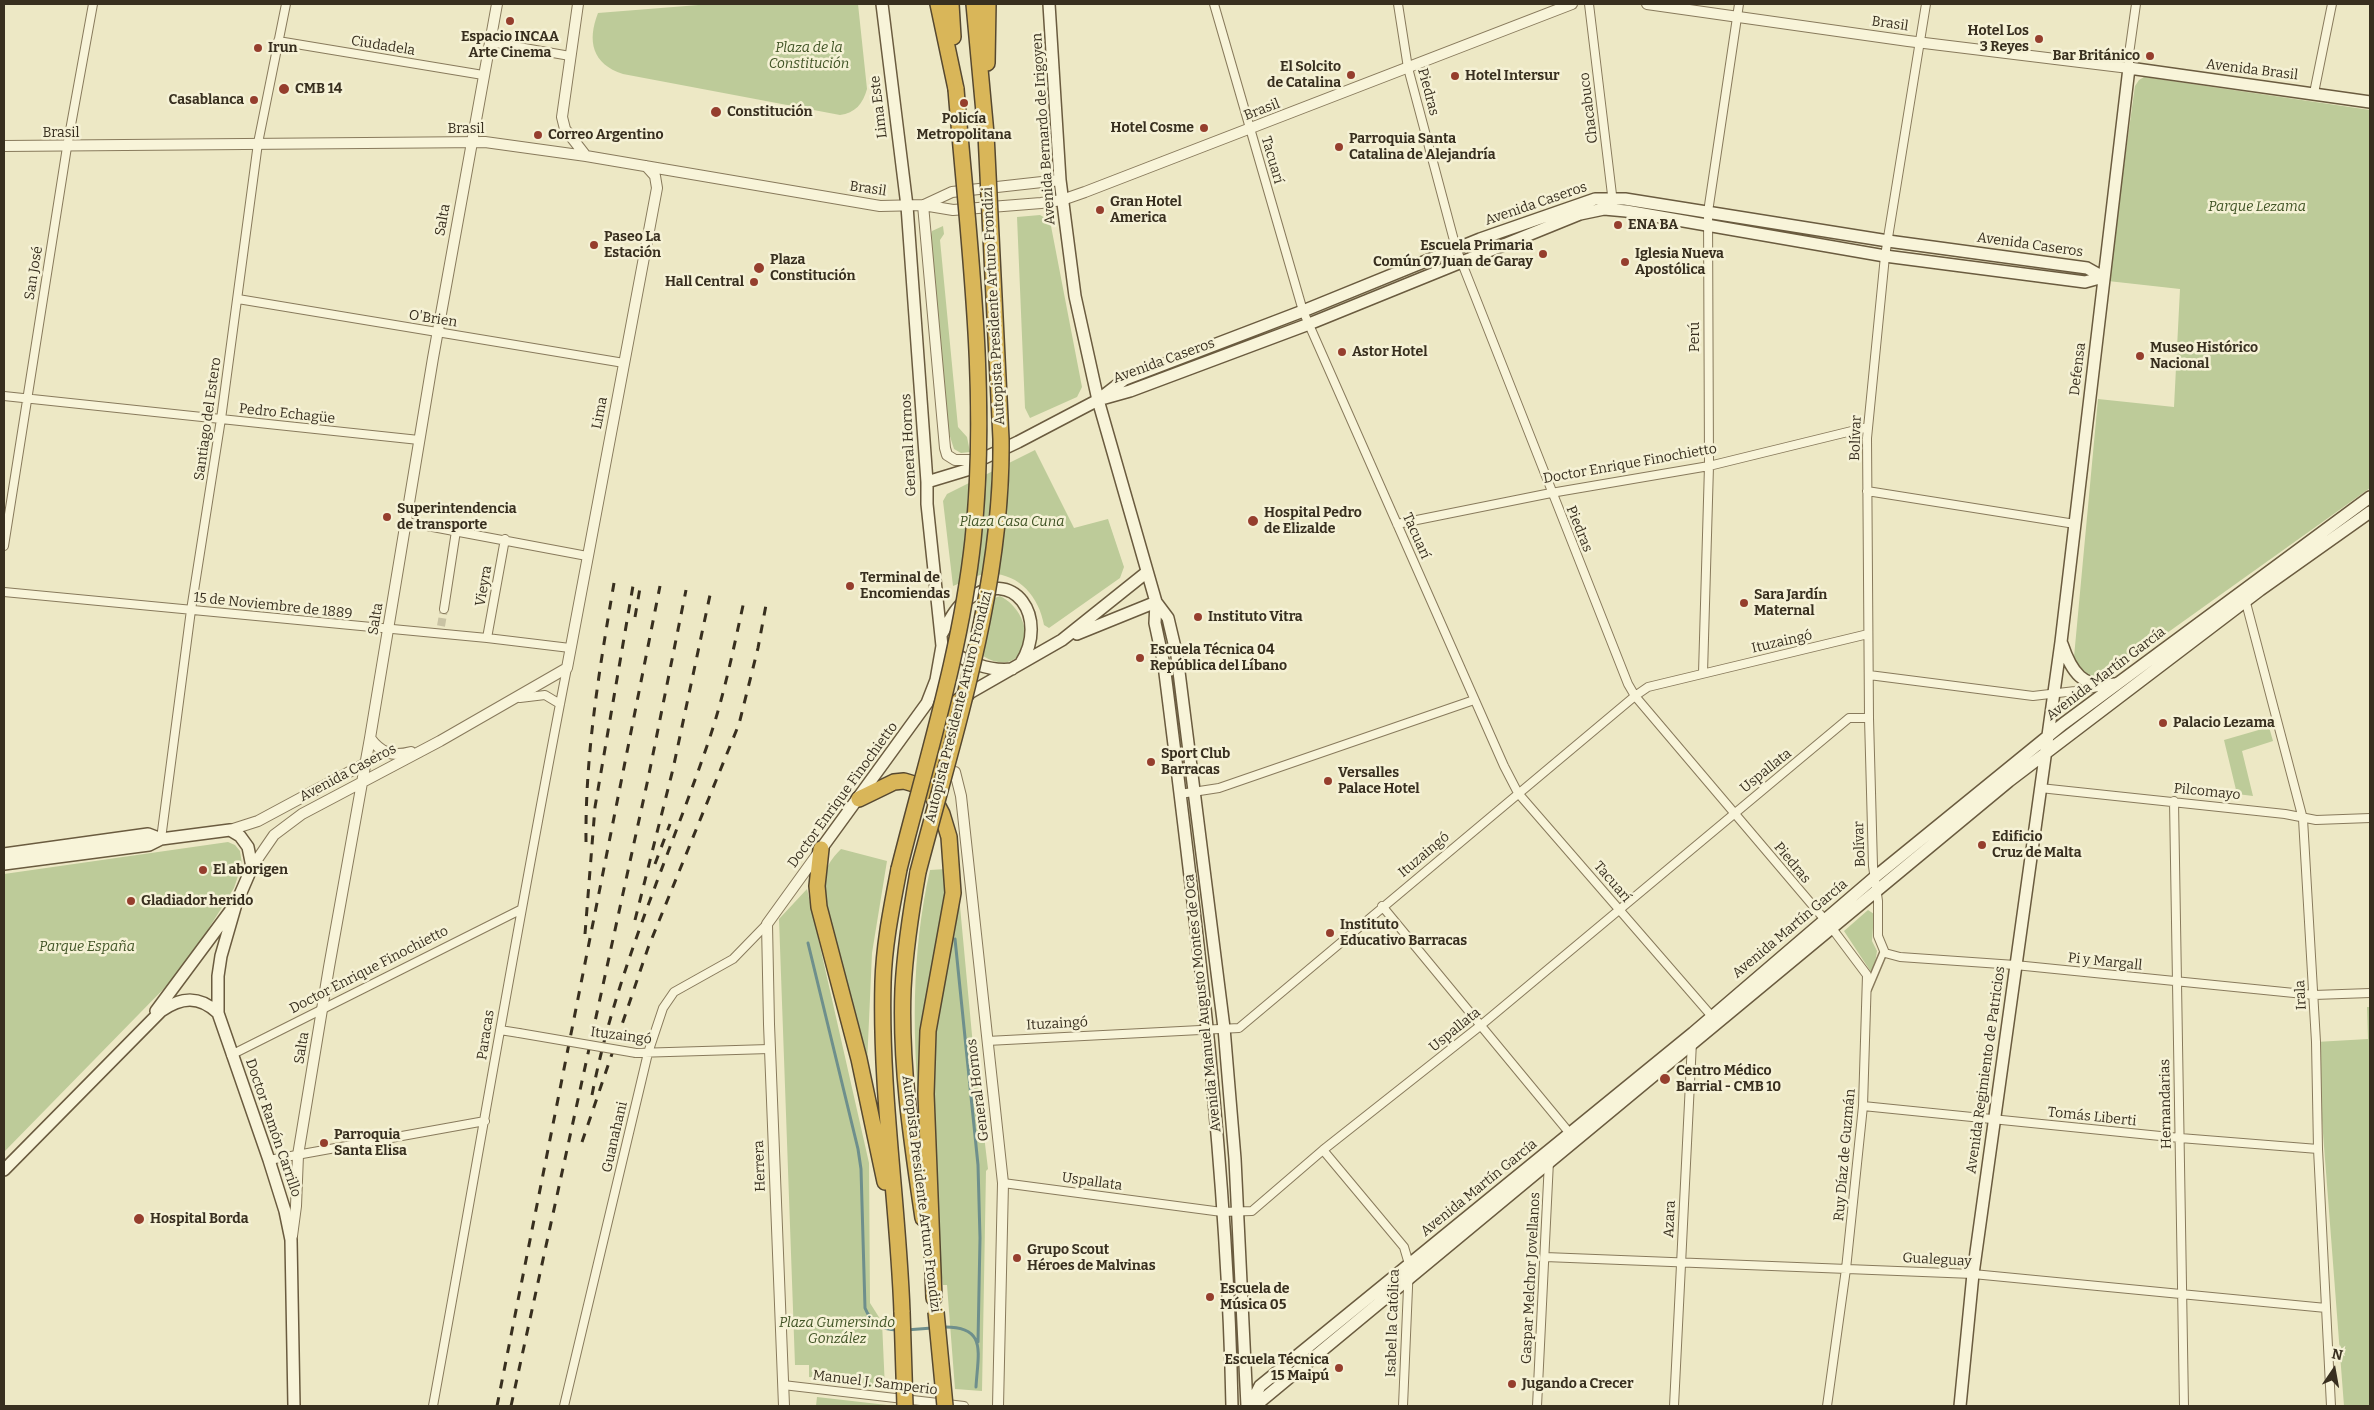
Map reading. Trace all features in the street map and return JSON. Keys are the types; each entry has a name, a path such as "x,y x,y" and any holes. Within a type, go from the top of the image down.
{"highway":[{"path":"938,4 956,89"},
{"name":"Autopista Presidente Arturo Frondizi","path":"905,1406 901,1272 883,1048 884,973 891,908 899,869 961,623 973,539 979,420 976,344 951,4"},
{"name":"Autopista Presidente Arturo Frondizi","path":"945,1406 935,1305 913,1152 903,1037 906,947 918,872 963,699 989,586 1002,483 986,134 974,4"},
{"path":"986,134 988,4"},
{"path":"935,800 935,770 941,725 946,714 966,695"},
{"path":"859,799 888,784 904,781 927,790 935,800 949,837 953,879 950,910 928,1031 926,1094 935,1305"},
{"path":"821,849 817,886 819,907 871,1107 901,1272"}],"main road":[{"name":"Lima Este","path":"882,4 907,206"},
{"path":"1043,4 1050,9"},
{"name":"Avenida Bernardo de Irigoyen","path":"1050,9 1062,200 1076,296 1098,400"},
{"name":"Avenida Brasil","path":"2129,68 2370,102"},
{"name":"Defensa","path":"2046,738 2061,642 2129,68"},
{"name":"Avenida Caseros","path":"928,482 970,468 980,460 1021,441 1098,400 1125,379 1303,311 1456,248 1595,199 1707,225 1885,256 2085,282 2103,277"},
{"name":"Avenida Caseros","path":"1098,400 1130,391 1308,324 1462,260 1580,214 1613,204 1708,212 1888,241 2087,268 2103,277"},
{"name":"General Hornos","path":"907,206 928,482 927,504 942,641 936,680"},
{"name":"Avenida Manuel Augusto Montes de Oca","path":"1098,400 1156,602 1168,618 1176,656 1224,1028 1238,1213 1249,1406"},
{"name":"Avenida Martín García","path":"1249,1406 1260,1386 1408,1264 1548,1151 1573,1137 1692,1046 1715,1020 1827,923 1875,877 2046,738 2116,684 2370,497"},
{"name":"Avenida Martín García","path":"1827,923 1877,890 2044,754 2246,602 2370,512"},
{"path":"966,695 1062,640 1147,572"},
{"path":"994,588 1005,589 1022,600 1029,614 1032,627 1028,651 1017,667 1001,669 973,664 960,658 942,641 954,612 964,601 980,592 994,588"},
{"path":"1062,640 1156,602"},
{"name":"Avenida Manuel Augusto Montes de Oca","path":"1156,602 1154,623 1164,664 1208,1028 1222,1212 1232,1406"},
{"path":"2061,642 2074,671 2086,681 2098,686 2116,684"},
{"name":"Doctor Enrique Finochietto","path":"821,849 917,719 927,703 936,680"},
{"name":"Avenida Regimiento de Patricios","path":"1960,1406 1973,1274 2046,738"},
{"path":"230,830 240,836 248,847 252,867"},
{"name":"Avenida Caseros","path":"4,864 149,845 161,839 230,830"},
{"name":"Avenida Caseros","path":"4,854 148,834 161,839"},
{"name":"Doctor Ramón Carrillo","path":"252,867 236,904 219,966 218,1013 231,1055 270,1160 285,1211 291,1240 294,1406"},
{"path":"144,1026 236,904"},
{"path":"4,1170 144,1026 171,1004 186,1000 202,1002 218,1013"},
{"name":"Avenida Martín García","path":"1255,1406 1549,1164 1573,1137 1693,1032 1715,1020"}],"street":[{"name":"San José","path":"4,546 67,147 93,4"},
{"name":"Santiago del Estero","path":"161,839 190,610 221,419 258,143 286,4"},
{"name":"Salta","path":"291,1240 296,1206 298,1155 322,1011 366,763 419,440 497,4"},
{"path":"578,4 562,117 565,129 586,156"},
{"name":"Tacuarí","path":"1214,4 1308,324 1474,700 1518,793 1715,1020"},
{"name":"Piedras","path":"1398,4 1408,68 1456,248 1628,684 1635,696 1827,923"},
{"name":"Brasil","path":"4,146 67,147 258,143 485,142 586,156 880,206 923,206 953,210 1062,200 1250,130 1572,4"},
{"name":"Chacabuco","path":"1589,4 1613,204"},
{"name":"Brasil","path":"1647,4 1920,42 2129,68"},
{"name":"Perú","path":"1703,673 1709,466 1707,225 1739,4"},
{"name":"Bolívar","path":"1875,877 1869,718 1868,427 1885,256 1926,4"},
{"name":"Defensa","path":"2129,68 2129,54 2136,4"},
{"path":"2314,93 2332,4"},
{"name":"Ciudadela","path":"278,41 483,76"},
{"path":"490,42 570,56"},
{"name":"Lima","path":"567,668 657,188 655,176 646,166"},
{"name":"Brasil","path":"923,206 952,192 1060,180"},
{"path":"923,206 946,455 955,460 980,460"},
{"name":"O'Brien","path":"238,299 624,363"},
{"name":"Pedro Echagüe","path":"4,396 419,440"},
{"name":"Doctor Enrique Finochietto","path":"1397,524 1552,493 1709,466 1868,427"},
{"path":"1867,477 1870,485 1880,493"},
{"path":"1867,491 2075,524"},
{"path":"406,522 505,539 587,556"},
{"path":"444,609 456,530"},
{"name":"Vieyra","path":"487,638 505,539"},
{"name":"Irala","path":"2243,590 2303,818 2314,995 2318,1149 2331,1406"},
{"name":"15 de Noviembre de 1889","path":"4,592 388,630 440,630 570,648"},
{"name":"Ituzaingó","path":"987,1041 1208,1028 1239,1028 1382,906 1648,687 1868,634"},
{"name":"Avenida Caseros","path":"252,867 265,846 281,829 310,810 362,781 440,742 567,668"},
{"name":"Paracas","path":"433,1406 485,1120 520,910 567,668"},
{"path":"1869,675 2033,696 2098,686"},
{"name":"Avenida Caseros","path":"513,699 538,694 545,695 560,704"},
{"path":"1180,794 1219,788 1474,700"},
{"name":"Uspallata","path":"1003,1183 1222,1212 1238,1213 1252,1211 1323,1150 1480,1026 1849,718 1869,718"},
{"path":"370,738 383,752 395,755 410,753 440,742"},
{"name":"Avenida Caseros","path":"230,830 258,821 366,763"},
{"name":"General Hornos","path":"955,772 961,796 1003,1183 998,1406"},
{"name":"Pilcomayo","path":"2040,788 2174,801 2285,814 2316,820 2370,818"},
{"name":"Hernandarias","path":"2174,801 2184,1406"},
{"name":"Doctor Enrique Finochietto","path":"767,924 821,849"},
{"path":"1866,992 1884,951 1878,936 1875,877"},
{"path":"1382,906 1573,1137"},
{"name":"Doctor Enrique Finochietto","path":"231,1055 520,910"},
{"name":"Ruy Díaz de Guzmán","path":"1827,923 1867,975 1863,1106 1846,1269 1827,1406"},
{"name":"Herrera","path":"767,924 769,1049 784,1406"},
{"name":"Guanahani","path":"564,1406 648,1053 663,1008 674,992 733,958 767,924"},
{"name":"Pi y Margall","path":"1884,951 1900,957 2015,965 2314,995 2370,993"},
{"name":"Ituzaingó","path":"500,1030 648,1053 769,1049"},
{"name":"Azara","path":"1674,1406 1693,1032"},
{"name":"Tomás Liberti","path":"1863,1106 2180,1138 2318,1149"},
{"path":"270,1160 485,1120"},
{"name":"Isabel la Católica","path":"1323,1150 1404,1247 1408,1264 1403,1406"},
{"name":"Gaspar Melchor Jovellanos","path":"1537,1406 1545,1257 1548,1151"},
{"name":"Gualeguay","path":"1545,1257 1680,1264 1973,1274 2326,1308"},
{"name":"Manuel J. Samperio","path":"783,1385 964,1406"}],"green space":[{"name":"Plaza de la Constitución","path":"711,4 858,4 867,89 861,103 854,110 840,115 623,74 604,64 595,50 593,33 598,13"},
{"name":"Parque Lezama","path":"2144,77 2370,110 2370,488 2111,673 2103,678 2093,679 2078,668 2074,657 2098,399 2174,407 2180,289 2108,281 2135,86"},
{"path":"1040,215 1047,219 1051,226 1082,387 1077,397 1030,418 1025,408 1017,217"},
{"path":"943,226 944,234 940,240 958,427 967,437 970,452 961,453 954,449 948,430 931,236 932,231"},
{"name":"Plaza Casa Cuna","path":"1035,450 1074,528 1108,519 1124,567 1120,578 1049,628 1044,625 1032,595 1017,581 997,574 986,574 973,577 953,586 943,501 947,494"},
{"path":"1000,596 1013,606 1021,618 1025,632 1024,644 1019,655 1011,661 998,662 983,656 995,598"},
{"path":"2269,727 2273,741 2242,751 2253,796 2237,794 2224,740"},
{"name":"Parque España","path":"228,842 235,845 240,851 242,864 234,888 184,968 4,1152 4,874"},
{"path":"841,849 887,861 872,953 867,1065 824,905 825,874 830,862"},
{"path":"946,869 948,885 921,1126 915,1030 916,965 919,933 930,870"},
{"path":"958,885 972,1035 988,1169 986,1171 982,1391 955,1389 947,1285 943,1285 940,1263 932,1099 935,1021"},
{"name":"Plaza Gumersindo González","path":"807,889 869,1163 870,1303 882,1322 885,1389 809,1377 809,1365 795,1365 779,919"},
{"path":"1868,910 1874,914 1872,941 1877,951 1874,969 1871,972 1844,931"},
{"path":"2367,1007 2370,1007 2370,1406 2344,1406 2316,1042 2368,1039"},
{"path":"817,1397 887,1405 887,1406 816,1406"}],"waterway":[{"path":"955,939 978,1165 980,1238 978,1342"},
{"path":"808,943 858,1149 861,1169 865,1308 870,1318 877,1325 886,1329 897,1330"},
{"path":"941,1327 967,1331 973,1336 977,1343 978,1352 976,1387"},
{"path":"906,1330 932,1328"}],"tunnel":[{"path":"441,626 444,609"}],"railway":[{"path":"586,842 586,808 594,709 615,577"},
{"path":"585,934 595,807 634,580"},
{"path":"635,617 641,582"},
{"path":"497,1406 660,586"},
{"path":"511,1406 648,779 686,590"},
{"path":"635,920 673,769 710,595"},
{"path":"592,1095 602,1049 629,958 710,737 729,669 744,601"},
{"path":"582,1142 648,948 739,724 758,648 766,605"},
{"path":"655,864 670,824"}],"place":[{"name":"Espacio INCAA Arte Cinema","path":"510,21"},
{"name":"Hotel Los 3 Reyes","path":"2039,39"},
{"name":"Irun","path":"258,48"},
{"name":"Bar Británico","path":"2150,56"},
{"name":"El Solcito de Catalina","path":"1351,75"},
{"name":"Hotel Intersur","path":"1455,76"},
{"name":"CMB 14","path":"284,89"},
{"name":"Casablanca","path":"254,100"},
{"name":"Policía Metropolitana","path":"964,103"},
{"name":"Constitución","path":"716,112"},
{"name":"Hotel Cosme","path":"1204,128"},
{"name":"Correo Argentino","path":"538,135"},
{"name":"Parroquia Santa Catalina de Alejandría","path":"1339,147"},
{"name":"Gran Hotel America","path":"1100,210"},
{"name":"ENA BA","path":"1618,225"},
{"name":"Paseo La Estación","path":"594,245"},
{"name":"Escuela Primaria Común 07 Juan de Garay","path":"1543,254"},
{"name":"Iglesia Nueva Apostólica","path":"1625,262"},
{"name":"Plaza Constitución","path":"759,268"},
{"name":"Hall Central","path":"754,282"},
{"name":"Astor Hotel","path":"1342,352"},
{"name":"Museo Histórico Nacional","path":"2140,356"},
{"name":"Superintendencia de transporte","path":"387,517"},
{"name":"Hospital Pedro de Elizalde","path":"1253,521"},
{"name":"Terminal de Encomiendas","path":"850,586"},
{"name":"Sara Jardín Maternal","path":"1744,603"},
{"name":"Instituto Vitra","path":"1198,617"},
{"name":"Escuela Técnica 04 República del Líbano","path":"1140,658"},
{"name":"Palacio Lezama","path":"2163,723"},
{"name":"Sport Club Barracas","path":"1151,762"},
{"name":"Versalles Palace Hotel","path":"1328,781"},
{"name":"Edificio Cruz de Malta","path":"1982,845"},
{"name":"El aborigen","path":"203,870"},
{"name":"Gladiador herido","path":"131,901"},
{"name":"Instituto Educativo Barracas","path":"1330,933"},
{"name":"Centro Médico Barrial - CMB 10","path":"1665,1079"},
{"name":"Parroquia Santa Elisa","path":"324,1143"},
{"name":"Hospital Borda","path":"139,1219"},
{"name":"Grupo Scout Héroes de Malvinas","path":"1017,1258"},
{"name":"Escuela de Música 05","path":"1210,1297"},
{"name":"Escuela Técnica 15 Maipú","path":"1339,1368"},
{"name":"Jugando a Crecer","path":"1512,1384"}]}
